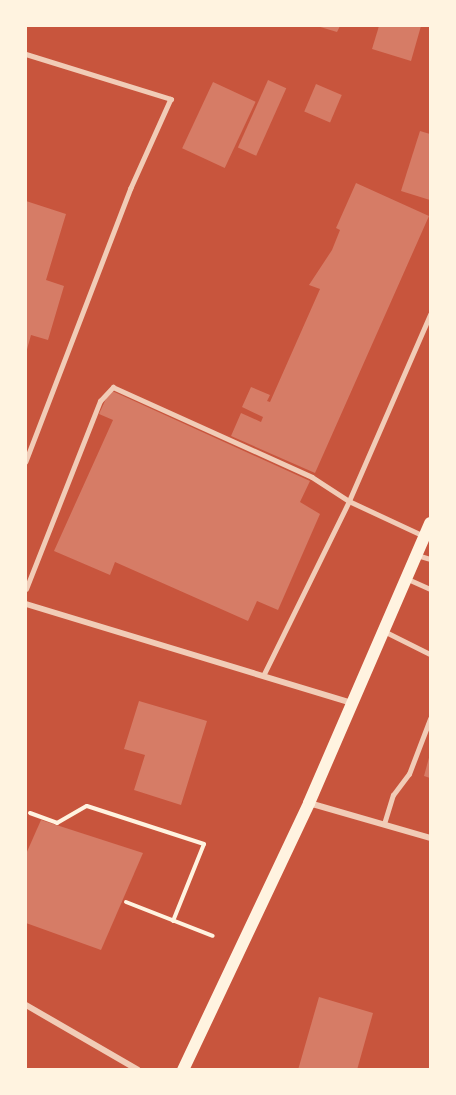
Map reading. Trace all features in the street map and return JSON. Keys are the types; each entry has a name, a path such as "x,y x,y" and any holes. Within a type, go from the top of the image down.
{"main road":[{"path":"183,1070 309,803 430,523"}],"street":[{"path":"26,604 354,703"},
{"path":"309,803 430,838"},
{"path":"26,1005 138,1070"}],"lane":[{"path":"26,54 171,99 131,188 26,462"},
{"path":"263,676 349,501 430,315"},
{"path":"26,589 100,401 114,387 312,477 349,501 425,537"},
{"path":"417,555 430,559"},
{"path":"407,578 430,589"},
{"path":"384,631 430,654"},
{"path":"384,824 393,795 409,774 430,719"}],"path":[{"path":"30,813 57,823 87,806 204,844 173,921"},
{"path":"126,902 213,936"}],"building":[{"path":"317,26 340,26 337,32"},
{"path":"379,26 421,26 411,61 372,49"},
{"path":"268,80 286,88 256,156 238,148"},
{"path":"213,82 256,102 225,168 182,148"},
{"path":"316,84 342,95 330,123 304,112"},
{"path":"420,131 430,134 430,200 401,191"},
{"path":"356,183 429,216 315,473 231,436 241,413 261,422 263,417 242,407 251,387 270,395 267,401 270,402 320,289 309,285 332,250 340,230 336,228"},
{"path":"26,201 66,214 46,280 64,286 48,340 31,335 26,353"},
{"path":"110,390 310,481 300,502 320,514 278,610 257,601 248,621 115,562 110,575 54,551 113,420 99,414"},
{"path":"139,701 207,721 181,805 134,790 145,755 124,749"},
{"path":"430,754 430,778 424,776"},
{"path":"41,820 143,853 101,950 26,923 26,854"},
{"path":"319,997 373,1013 357,1070 298,1070"}]}
